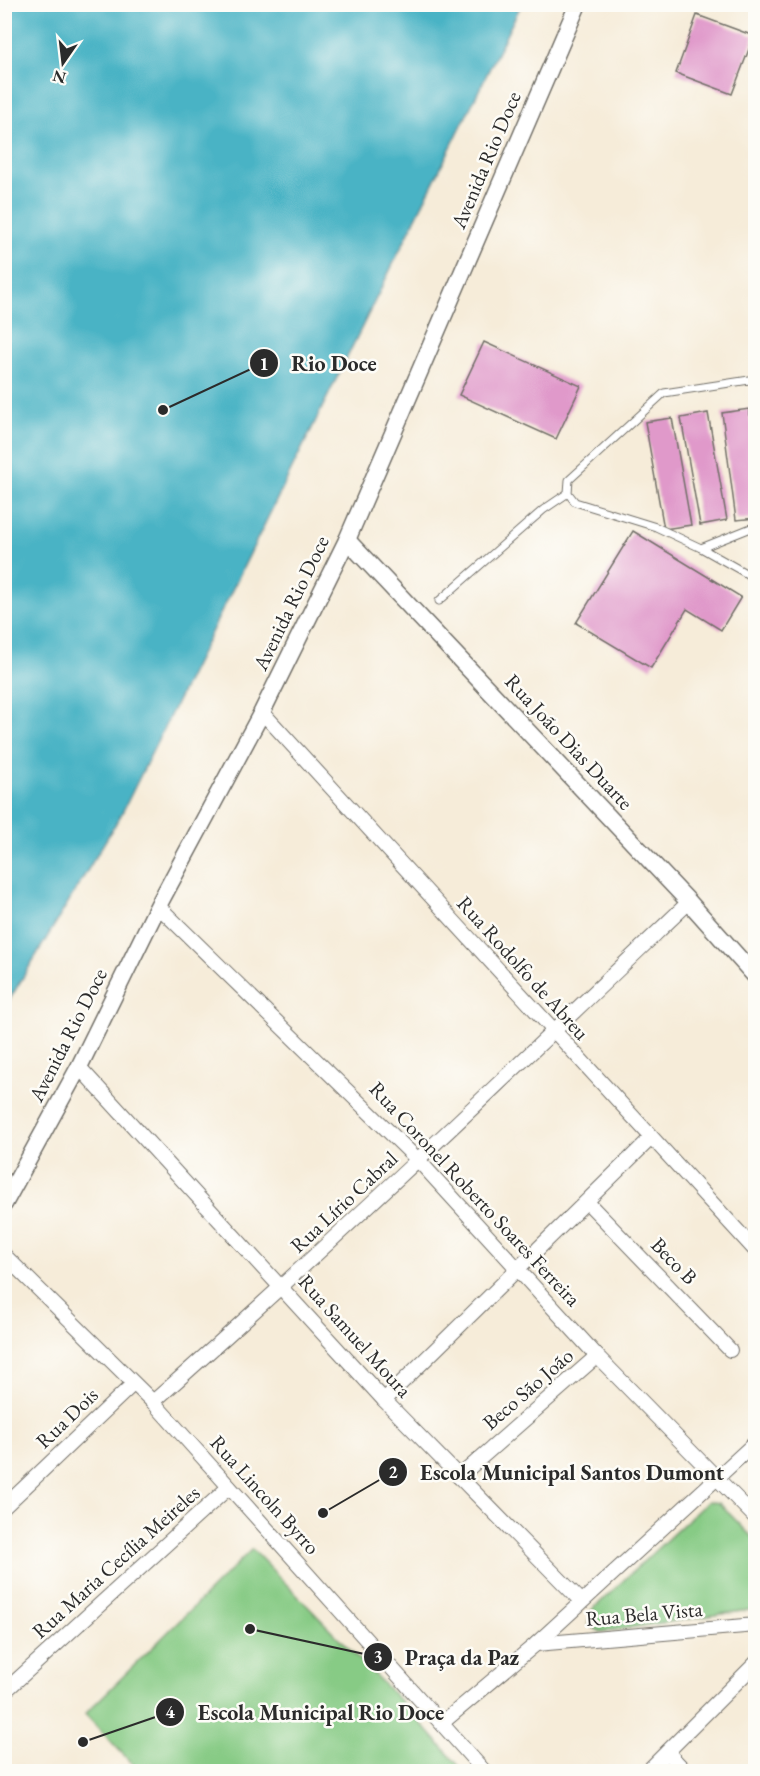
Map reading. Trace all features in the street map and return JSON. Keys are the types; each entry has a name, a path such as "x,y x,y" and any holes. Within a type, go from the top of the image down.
{"street":[{"name":"Avenida Rio Doce","path":"4,1204 80,1067 158,906 262,712 347,540 578,4"},
{"name":"Rua João Dias Duarte","path":"347,540 689,902 756,977"},
{"name":"Rua Rodolfo de Abreu","path":"262,712 553,1033 756,1251"},
{"name":"Rua Lírio Cabral","path":"153,1402 283,1288 689,902"},
{"name":"Rua Coronel Roberto Soares Ferreira","path":"158,906 419,1161 597,1356 756,1518"},
{"name":"Rua Samuel Moura","path":"80,1067 384,1400 581,1601"},
{"path":"384,1400 651,1138"},
{"name":"Beco B","path":"587,1202 730,1350"},
{"name":"Rua Lincoln Byrro","path":"4,1255 153,1402 485,1772"},
{"name":"Beco São João","path":"459,1477 597,1356"},
{"name":"Rua Dois","path":"4,1507 133,1384"},
{"path":"442,1723 536,1644 756,1442"},
{"name":"Rua Maria Cecília Meireles","path":"4,1692 229,1486"},
{"name":"Rua Bela Vista","path":"536,1644 756,1626"},
{"path":"647,1772 756,1663"},
{"path":"667,1752 686,1772"}],"lane":[{"path":"756,379 664,393 569,480 568,494 574,502 656,527 701,548 756,579"},
{"path":"439,600 543,510 568,494"},
{"path":"701,548 756,526"}],"green space":[{"path":"708,1501 719,1503 755,1540 755,1609 601,1632 588,1625 591,1611"},
{"path":"252,1549 409,1710 460,1767 458,1771 139,1771 85,1714"}],"water":[{"path":"5,4 521,5 121,815 5,1007"}],"building":[{"path":"697,15 754,36 732,94 676,73"},
{"path":"484,342 581,386 556,439 459,395"},
{"path":"749,409 756,458 756,518 736,520 722,413"},
{"path":"708,413 727,520 700,525 681,418"},
{"path":"672,418 691,525 664,529 645,422"},
{"path":"633,531 741,597 721,630 687,609 651,668 576,623"}],"place":[{"name":"Rio Doce","path":"163,410"},
{"name":"Escola Municipal Santos Dumont","path":"323,1513"},
{"name":"Praça da Paz","path":"250,1629"},
{"name":"Escola Municipal Rio Doce","path":"83,1742"}]}
